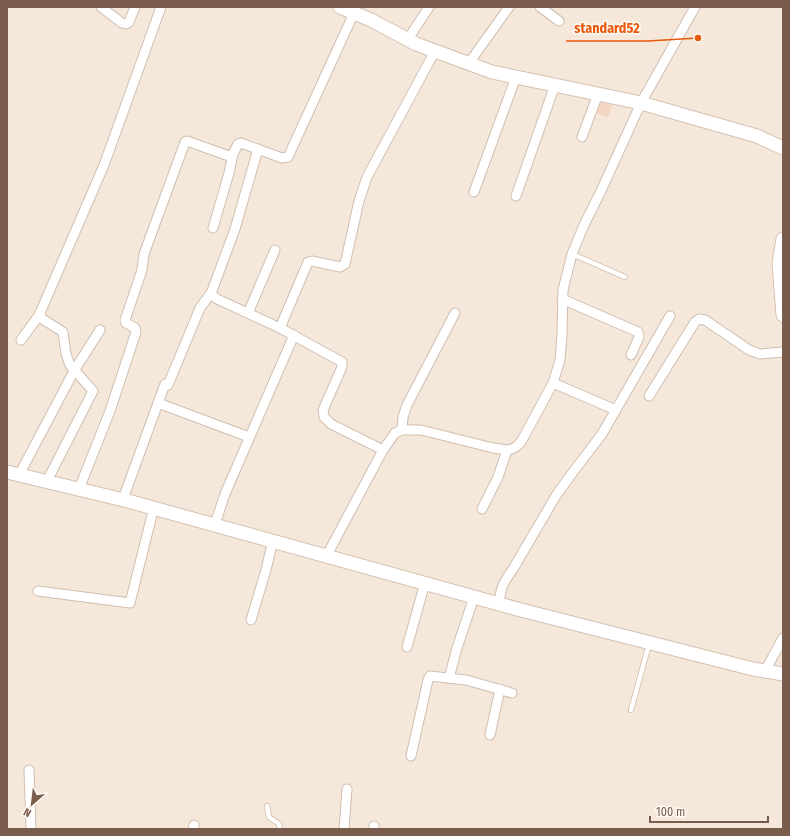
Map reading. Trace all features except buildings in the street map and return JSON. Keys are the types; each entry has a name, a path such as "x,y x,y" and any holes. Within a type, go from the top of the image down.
{"street":[{"path":"101,7 111,10 122,23 128,24 135,7"},
{"path":"21,340 40,314 104,165 161,7"},
{"path":"408,39 429,7"},
{"path":"469,63 509,7"},
{"path":"540,7 559,21"},
{"path":"327,555 383,450 395,433 402,430 421,430 493,448 507,450 512,449 521,442 553,383 560,360 563,290 572,254 641,103 695,7"},
{"path":"213,228 231,167 233,154 239,143 282,158 288,157 347,9 435,51 492,72 641,103 757,136 783,148"},
{"path":"280,328 308,262 312,261 340,267 345,264 361,194 367,177 435,51"},
{"path":"474,192 516,77"},
{"path":"516,196 555,85"},
{"path":"582,137 598,94"},
{"path":"79,489 110,411 136,332 135,328 126,323 125,320 142,270 144,254 184,143 187,141 227,156 231,156 233,154"},
{"path":"124,499 166,384 200,308 212,293 235,229 258,149"},
{"path":"783,239 779,263 783,315"},
{"path":"248,314 275,250"},
{"path":"212,293 213,297 280,328 340,360 343,364 323,410 324,418 331,424 383,450"},
{"path":"562,299 638,332 640,336 631,355"},
{"path":"402,430 403,417 407,405 455,313"},
{"path":"40,314 41,318 63,332 68,361 74,371 93,391 46,481"},
{"path":"499,604 502,586 506,578 513,569 557,494 572,472 597,442 670,316"},
{"path":"649,396 695,322 699,319 705,320 749,350 760,354 783,352"},
{"path":"100,330 13,473 154,507 499,604 650,643 783,674"},
{"path":"215,524 225,494 294,335"},
{"path":"553,383 616,410"},
{"path":"158,403 249,437"},
{"path":"482,509 498,477 507,450"},
{"path":"38,591 130,603 154,507"},
{"path":"251,620 266,570 273,540"},
{"path":"407,648 425,583"},
{"path":"449,678 457,648 474,597"},
{"path":"765,671 783,638"},
{"path":"411,756 429,677 434,676 466,680 512,693"},
{"path":"490,735 500,689"},
{"path":"29,770 31,829"},
{"path":"344,829 347,789"}],"lane":[{"path":"572,254 625,277"},
{"path":"632,710 650,643"},
{"path":"268,806 269,817 279,824 280,829"}],"shaded area":[{"path":"7,7 783,7 783,829 7,829"}],"place":[{"name":"standard52","path":"698,38"}]}
